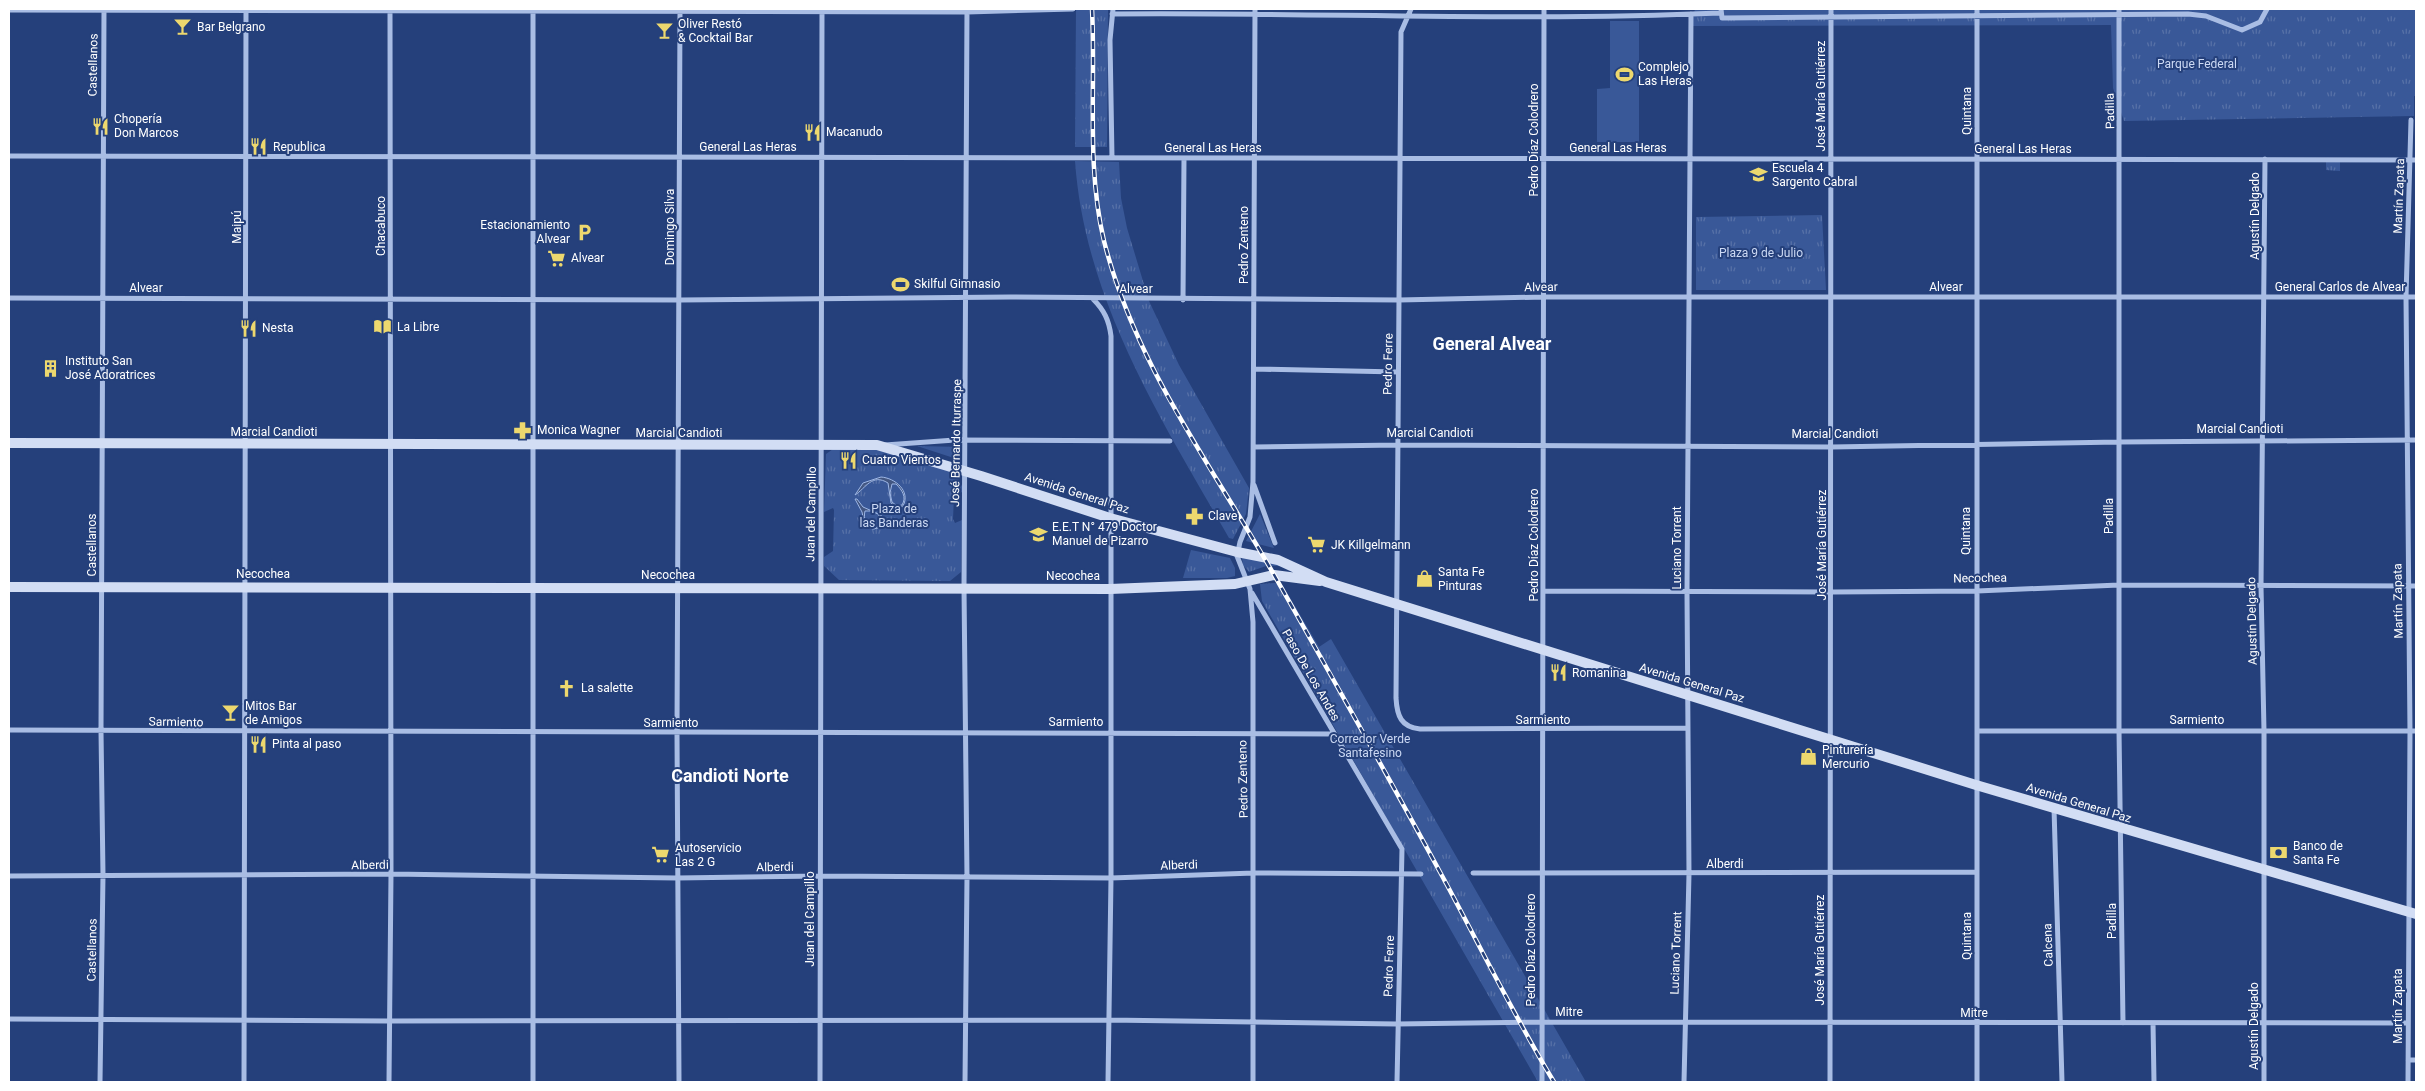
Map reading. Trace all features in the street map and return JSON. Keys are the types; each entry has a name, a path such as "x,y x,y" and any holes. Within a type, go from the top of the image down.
{"main road":[{"name":"Marcial Candioti","path":"9,443 877,445"},
{"name":"Avenida General Paz","path":"877,445 1110,518 1237,552 1278,560 1326,582 1976,785 2413,913"},
{"name":"Necochea","path":"9,587 534,586 821,589 1110,589 1224,585 1248,586 1274,575 1326,582"}],"street":[{"path":"9,10 967,11 1073,9"},
{"name":"Pedro Ferre","path":"1401,721 1396,698 1400,32 1411,9"},
{"name":"Pedro Díaz Colodrero","path":"1542,1082 1544,9"},
{"name":"José María Gutiérrez","path":"1830,1082 1832,592 1831,9"},
{"name":"Quintana","path":"1977,9 1977,1082"},
{"path":"1112,158 1112,11 1255,11 1408,16 1544,16 1691,14 1721,11 1722,18 2119,11 2197,14 2242,30 2248,29 2260,22 2267,9"},
{"name":"Castellanos","path":"100,1082 103,875 101,731 104,10"},
{"name":"Maipú","path":"244,1082 246,1019 244,733 248,298 246,10"},
{"path":"533,10 533,1082"},
{"name":"Domingo Silva","path":"679,1082 677,732 680,10"},
{"name":"Juan del Campillo","path":"820,1082 823,299 822,10"},
{"name":"Chacabuco","path":"389,1082 392,444 390,11"},
{"name":"José Bernardo Iturraspe","path":"965,1082 967,877 964,588 967,11"},
{"name":"Pedro Zenteno","path":"1253,1082 1253,622 1248,586 1238,564 1237,552 1250,517 1253,482 1255,11"},
{"name":"Padilla","path":"2119,11 2121,159 2119,730 2122,829 2123,1023"},
{"name":"Luciano Torrent","path":"1684,1082 1689,874 1687,592 1691,14"},
{"name":"Martín Zapata","path":"2408,1082 2407,1023 2413,913 2413,731 2408,586 2406,297 2413,160 2412,120"},
{"name":"General Las Heras","path":"9,156 2413,160"},
{"path":"1183,300 1184,158"},
{"name":"Agustín Delgado","path":"2264,1082 2264,730 2261,586 2265,160"},
{"name":"Alvear","path":"9,298 1399,300 1544,297 2264,297"},
{"name":"General Carlos de Alvear","path":"2264,297 2416,297"},
{"path":"1093,299 1102,308 1110,328 1111,878 1108,1082"},
{"path":"1254,369 1398,372"},
{"name":"Marcial Candioti","path":"877,445 966,440 1170,441"},
{"name":"Marcial Candioti","path":"1254,447 1544,445 1688,448 2416,440"},
{"name":"Pedro Zenteno","path":"1253,482 1275,543"},
{"name":"Paso De Los Andes","path":"1248,586 1402,850"},
{"name":"Necochea","path":"1544,591 1832,592 1977,591 2119,586 2416,586"},
{"name":"Sarmiento","path":"1401,721 1408,727 1420,729 1687,728"},
{"name":"Sarmiento","path":"9,730 244,733 1252,732 1334,734"},
{"name":"Sarmiento","path":"1977,731 2413,731"},
{"name":"Calcena","path":"2054,808 2062,1082"},
{"name":"Pedro Ferre","path":"1397,1082 1402,850"},
{"name":"Alberdi","path":"1473,873 1831,874 1977,872"},
{"name":"Alberdi","path":"9,876 391,874 677,878 820,876 1111,878 1254,873 1421,874"},
{"name":"Mitre","path":"9,1019 246,1019 389,1022 534,1020 1108,1020 1397,1024 1541,1022 2407,1023"},
{"path":"2153,1023 2154,1082"},
{"path":"2408,1060 2416,1060"}],"green space":[{"path":"1076,9 1108,9 1107,147 1075,147"},
{"name":"Parque Federal","path":"1695,9 2416,9 2416,96 2414,96 2414,116 2124,121 2113,88 2111,25 1691,26"},
{"name":"Complejo Las Heras","path":"1610,21 1639,21 1639,142 1597,142 1597,89 1610,88"},
{"path":"1075,161 1119,162 1121,198 1127,228 1149,301 1179,365 1249,488 1246,514 1233,539 1229,538 1153,403 1130,357 1110,310 1094,262 1082,213"},
{"path":"2326,161 2340,162 2340,171 2326,170"},
{"name":"Plaza 9 de Julio","path":"1822,215 1826,290 1696,290 1696,217"},
{"path":"917,446 961,447 960,460"},
{"name":"Plaza de las Banderas","path":"836,447 876,447 954,471 962,486 962,492 954,496 953,519 955,523 962,520 961,572 950,581 839,580 824,566 824,557 833,551 834,510 833,508 824,512 826,454"},
{"path":"1260,514 1274,548 1246,541"},
{"path":"1191,550 1230,558 1235,568 1235,576 1227,578 1183,578"},
{"path":"1242,558 1270,561 1285,566 1266,566 1249,572 1243,565"},
{"name":"Corredor Verde Santafesino","path":"1275,583 1283,586 1319,647 1331,639 1586,1082 1538,1082 1262,601 1260,584"}],"water":[{"path":"881,477 891,480 900,486 903,490 905,500 903,506 897,507 891,503 888,483 882,480 873,481 855,495 863,483","holes":["892,484 896,484 904,496 902,505 897,506 892,502 890,493"]},
{"path":"855,499 863,507 881,515 882,524 879,528 875,529 878,527 881,519 878,514 865,511 864,517 869,526 874,529 872,529 864,522 862,512"}],"railway":[{"path":"1092,9 1093,155 1098,213 1104,241 1118,287 1136,332 1156,375 1179,416 1253,538 1380,762 1554,1082"}],"place":[{"name":"Bar Belgrano","path":"183,27"},
{"name":"Oliver Restó & Cocktail Bar","path":"664,31"},
{"name":"Complejo Las Heras","path":"1624,74"},
{"name":"Chopería Don Marcos","path":"100,126"},
{"name":"Macanudo","path":"812,132"},
{"name":"Republica","path":"259,147"},
{"name":"Escuela 4 Sargento Cabral","path":"1758,175"},
{"name":"Estacionamiento Alvear","path":"584,232"},
{"name":"Alvear","path":"557,258"},
{"name":"Skilful Gimnasio","path":"900,284"},
{"name":"La Libre","path":"383,327"},
{"name":"Nesta","path":"248,328"},
{"name":"Instituto San José Adoratrices","path":"51,368"},
{"name":"Monica Wagner","path":"523,430"},
{"name":"Cuatro Vientos","path":"848,460"},
{"name":"Clave","path":"1194,516"},
{"name":"E.E.T N° 479 Doctor Manuel de Pizarro","path":"1038,534"},
{"name":"JK Killgelmann","path":"1317,545"},
{"name":"Santa Fe Pinturas","path":"1424,579"},
{"name":"Romanina","path":"1558,673"},
{"name":"La salette","path":"567,688"},
{"name":"Mitos Bar de Amigos","path":"231,713"},
{"name":"Pinta al paso","path":"258,744"},
{"name":"Pinturería Mercurio","path":"1808,757"},
{"name":"Banco de Santa Fe","path":"2279,853"},
{"name":"Autoservicio Las 2 G","path":"661,855"}],"district":[{"name":"General Alvear","path":"1492,343"},
{"name":"Candioti Norte","path":"730,775"}]}
